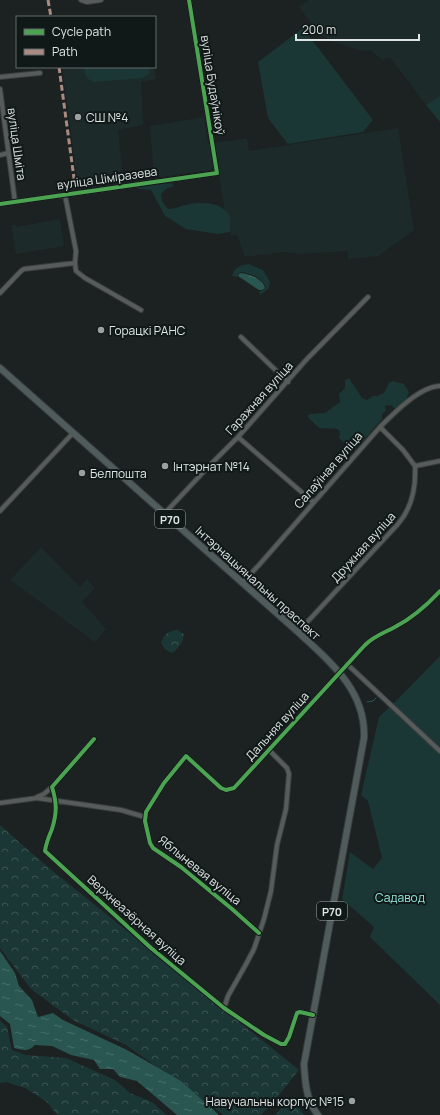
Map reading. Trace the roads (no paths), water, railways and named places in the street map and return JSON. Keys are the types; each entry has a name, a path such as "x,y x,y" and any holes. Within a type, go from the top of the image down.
{"main road":[{"name":"Інтэрнацыянальны праспект","path":"0,368 298,632 339,672"},
{"name":"Р70","path":"318,1115 308,1098 305,1084 304,1064 364,738 364,726 360,707 353,692 339,672"}],"street":[{"path":"81,0 87,2 101,0"},
{"name":"вуліца Будаўнікоў","path":"189,0 217,173"},
{"path":"0,77 40,73"},
{"name":"вуліца Шміта","path":"0,89 15,202"},
{"path":"0,155 8,153"},
{"name":"вуліца Ціміразева","path":"0,204 217,173"},
{"path":"65,195 76,251 76,271 85,278 142,310"},
{"path":"0,293 20,270 75,263"},
{"name":"Гаражная вуліца","path":"164,514 210,464 238,437 306,360 368,297"},
{"path":"241,337 288,382"},
{"name":"Салаўіная вуліца","path":"242,583 380,427 397,410 417,395 426,390 440,386"},
{"path":"380,427 403,450 415,466 440,461"},
{"path":"0,511 73,433"},
{"path":"238,437 313,502"},
{"name":"Дружная вуліца","path":"298,632 405,516 412,494 415,466"},
{"name":"Дальняя вуліца","path":"145,817 150,803 170,774 186,756 219,787 226,790 234,788 339,672 372,638 396,627 419,612 440,591"},
{"path":"347,664 440,750"},
{"path":"37,798 52,787 94,739"},
{"name":"Дальняя вуліца","path":"224,1008 228,996 254,949 264,919 271,891 277,845 286,809 289,774 287,768 269,750"},
{"name":"Верхнеазёрная вуліца","path":"52,787 56,800 55,818 45,851 151,948 224,1008 264,1035 281,1044 285,1044 289,1037 297,1013 300,1012 313,1015"},
{"path":"0,803 37,798 121,810 145,817"},
{"name":"Яблыневая вуліца","path":"145,817 148,838 153,848 181,867 246,919 259,933"}],"water":[{"path":"240,273 247,274 258,279 265,288 259,290 238,276"},
{"path":"0,951 15,973 19,986 32,1000 38,1017 53,1013 63,1020 127,1050 181,1081 218,1115 177,1115 137,1081 120,1077 113,1069 100,1069 94,1060 71,1055 52,1046 35,1045 30,1049 25,1050 14,1048 10,1024 0,1016"}],"waterway":[{"path":"367,702 373,701 376,698"}],"place":[{"name":"СШ №4","path":"78,117"},
{"name":"Горацкі РАНС","path":"101,330"},
{"name":"Інтэрнат №14","path":"165,466"},
{"name":"Белпошта","path":"82,473"},
{"name":"Навучальны корпус №15","path":"352,1101"}],"park label":[{"name":"Садавод","path":"400,897"}]}
